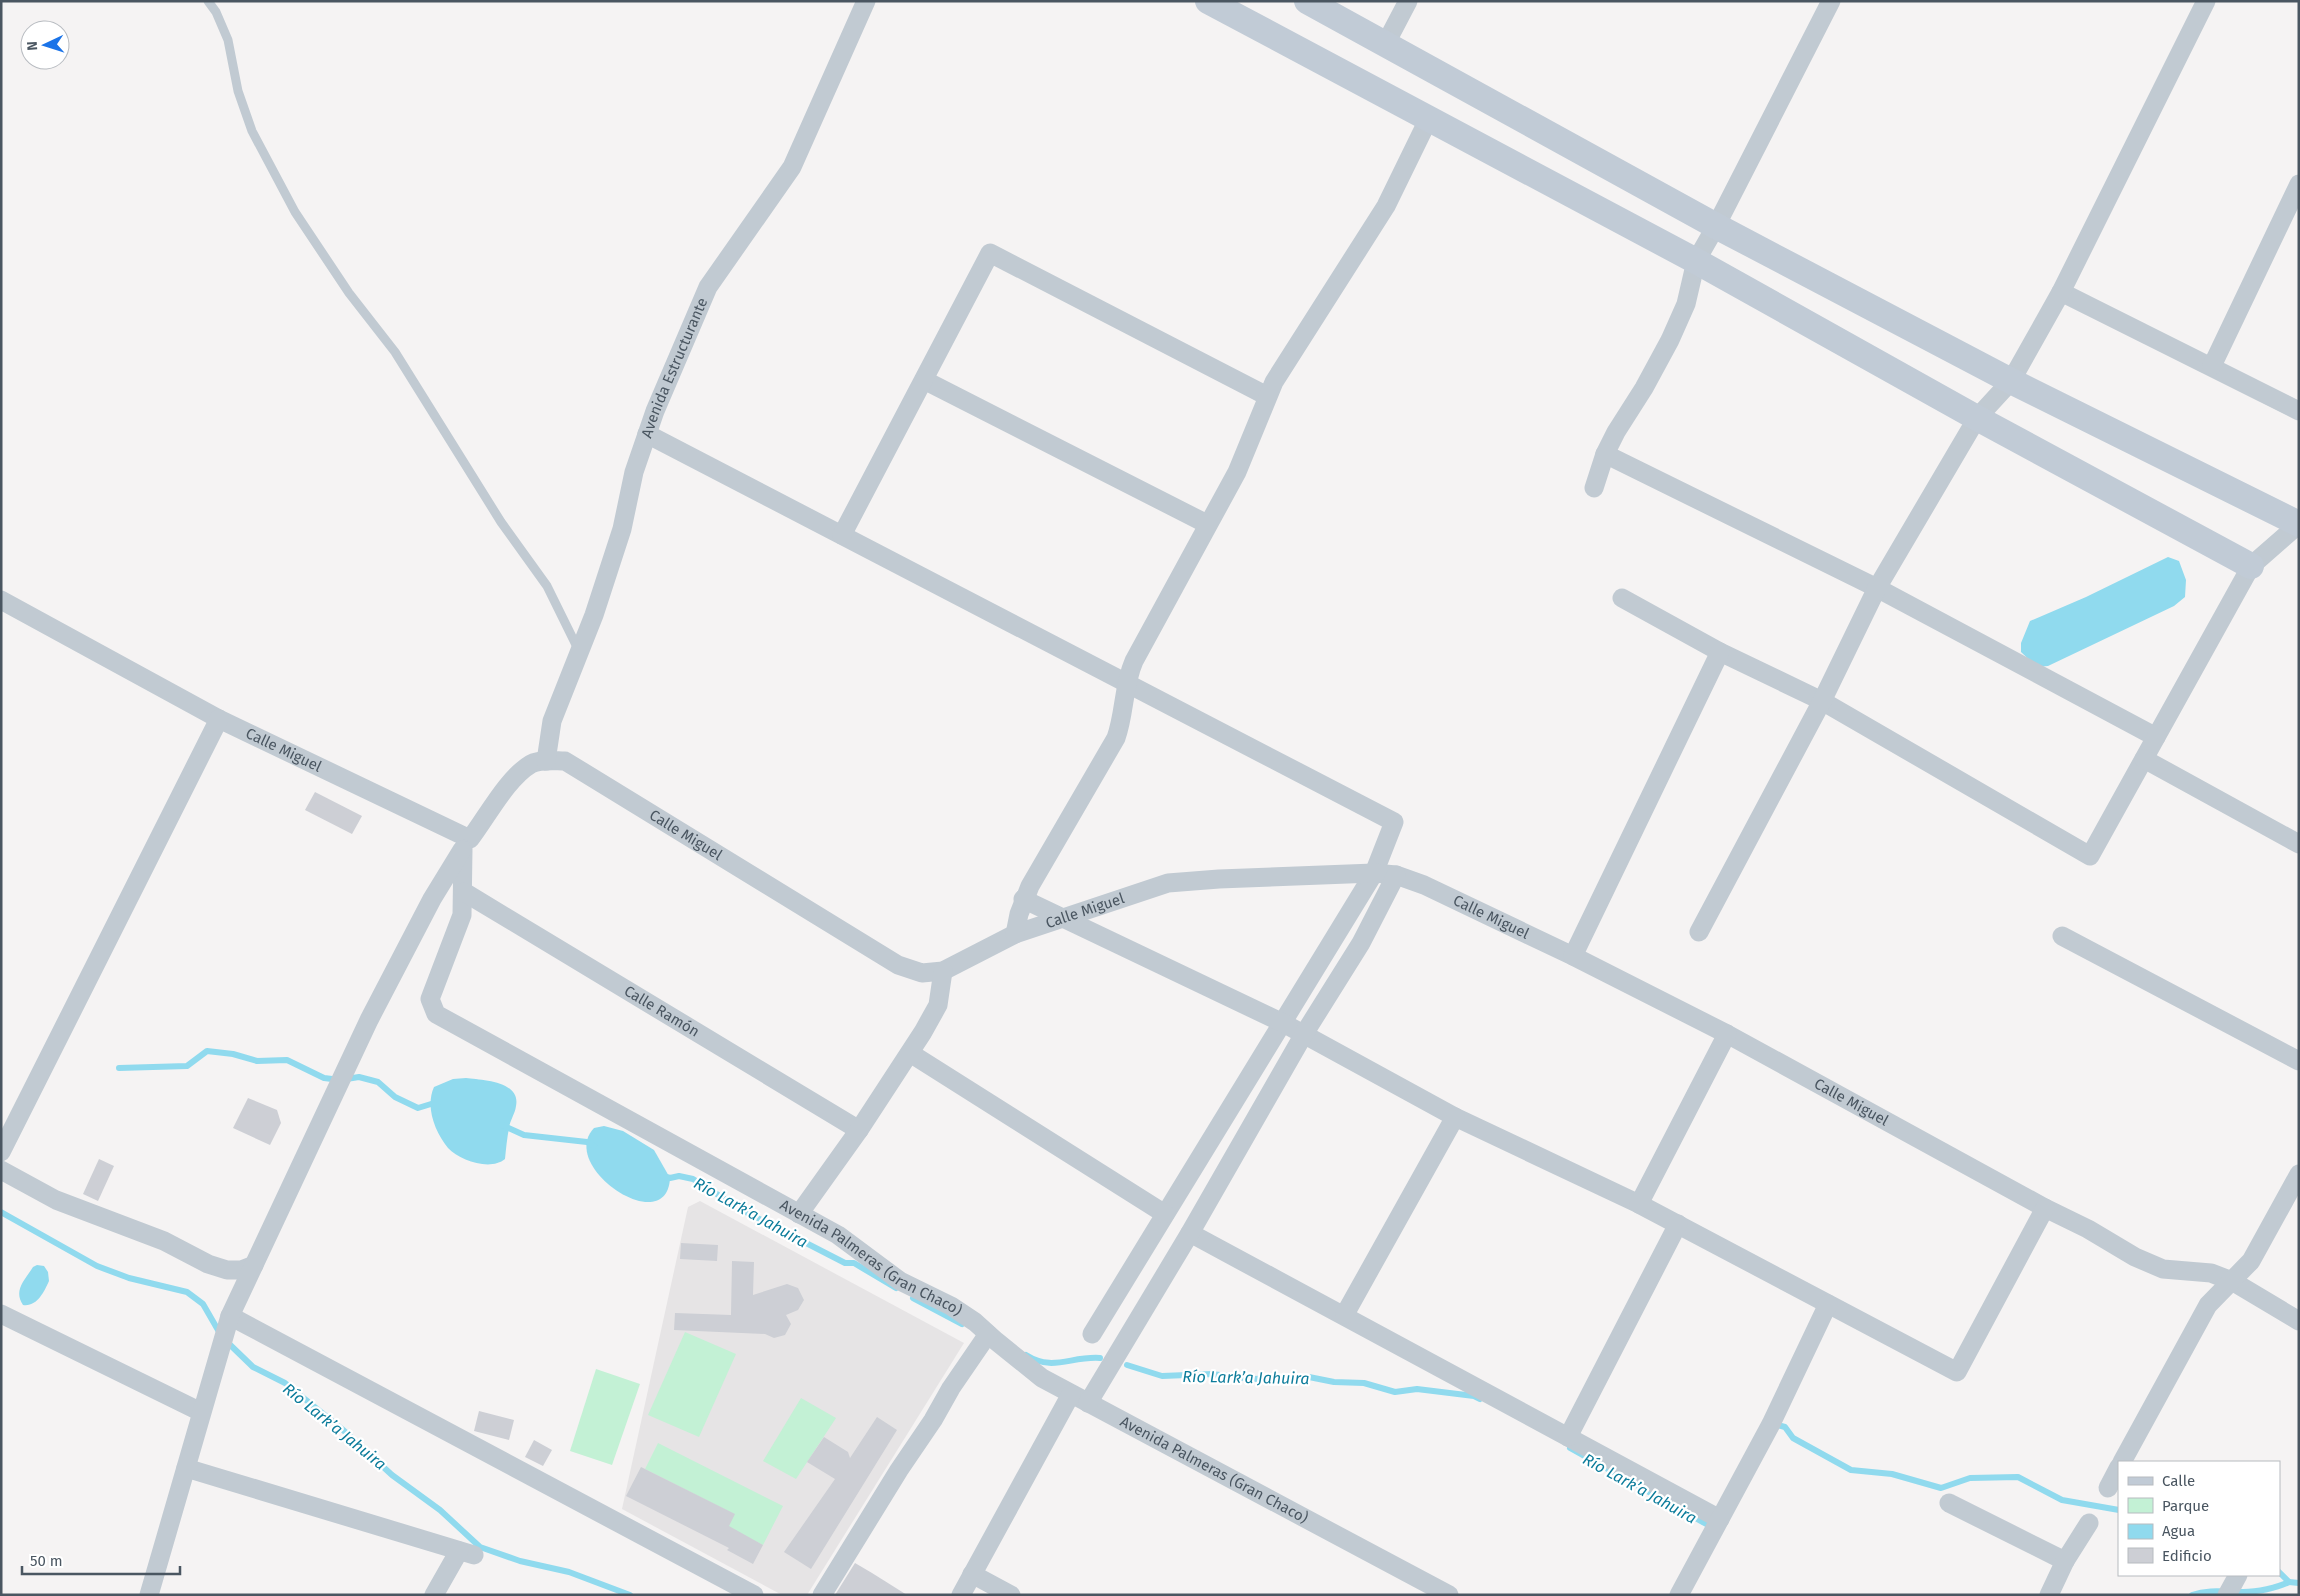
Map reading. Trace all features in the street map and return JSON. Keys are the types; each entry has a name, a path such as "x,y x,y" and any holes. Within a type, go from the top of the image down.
{"street":[{"name":"Avenida Estructurante","path":"546,761 552,721 594,615 622,529 634,472 655,411 708,287 792,167 866,1"},
{"path":"1208,1 1428,120 1696,261 1977,418 2251,566"},
{"path":"1386,43 1408,1"},
{"path":"1594,488 1605,454 1670,340 1686,304 1696,261 1716,226 1831,1"},
{"path":"1699,932 1822,701 1877,588 1977,418 2011,381 2061,292 2206,1"},
{"path":"1324,5 1386,43 1716,226 2011,381 2299,524 2251,566 2090,856 1822,701 1720,652 1622,598"},
{"path":"1015,934 1024,899 1116,738 1122,718 1126,683 1134,661 1237,472 1267,396 1386,206 1428,120"},
{"path":"2212,366 2299,184"},
{"path":"842,536 990,254 1267,396"},
{"path":"2061,292 2299,411"},
{"path":"924,380 1207,524"},
{"path":"647,434 1394,822 1374,873 1092,1334"},
{"path":"1605,454 1877,588 2156,737"},
{"name":"Calle Miguel","path":"1,600 219,719 467,844"},
{"path":"1573,956 1720,652"},
{"path":"1,1152 219,719"},
{"path":"2144,758 2299,844"},
{"path":"149,1595 230,1316 369,1020 432,899 467,844 512,780 532,764 546,761"},
{"name":"Calle Miguel","path":"546,761 565,762 898,965 922,973 943,971 1015,934 1168,884 1219,879 1374,873 1396,875 1424,885 1573,956 1727,1034 2045,1208 2088,1229 2135,1257 2163,1269 2211,1273 2232,1281 2299,1321"},
{"name":"Avenida Palmeras (Gran Chaco)","path":"467,844 462,915 430,999 436,1014 838,1235 900,1281 951,1306 976,1322 1042,1378 1449,1595"},
{"path":"1088,1403 1190,1233 1304,1034 1361,943 1396,875"},
{"name":"Calle Ramón","path":"464,892 859,1130"},
{"path":"1024,899 1304,1034 1455,1117 1639,1204 1957,1372 2045,1208"},
{"path":"2062,936 2299,1061"},
{"path":"799,1214 859,1130 910,1053 938,1005 943,971"},
{"path":"1639,1204 1727,1034"},
{"path":"910,1053 1165,1214"},
{"path":"1344,1314 1455,1117"},
{"path":"1,1170 56,1200 164,1241 208,1264 227,1270 241,1270 254,1265"},
{"path":"2123,1461 2208,1305 2252,1261 2299,1174"},
{"path":"1568,1437 1678,1224"},
{"path":"1190,1233 1344,1314 1720,1519"},
{"path":"1679,1595 1771,1424 1828,1304"},
{"path":"1,1314 201,1412"},
{"path":"230,1316 754,1595"},
{"path":"822,1595 898,1470 933,1420 951,1388 988,1334"},
{"path":"961,1595 1071,1394"},
{"path":"186,1468 467,1553 434,1595"},
{"path":"2108,1488 2118,1469"},
{"path":"1949,1503 2065,1561"},
{"path":"2049,1595 2065,1561 2089,1522"},
{"path":"972,1574 1011,1595"},
{"path":"2227,1595 2237,1576"}],"lane":[{"path":"208,1 216,12 228,40 238,91 252,131 295,212 349,293 395,352 501,522 548,586 580,652"}],"shaded area":[{"path":"700,1201 964,1343 807,1595 782,1595 622,1509 688,1207"}],"green space":[{"path":"685,1332 736,1354 699,1437 648,1415"},
{"path":"596,1369 640,1384 612,1465 570,1451"},
{"path":"801,1398 836,1418 796,1479 763,1461"},
{"path":"658,1443 783,1506 763,1545 728,1527 734,1514 645,1469"}],"water":[{"path":"2168,557 2179,561 2186,580 2185,597 2174,606 2048,666 2037,667 2021,652 2021,643 2030,621 2086,597"},
{"path":"466,1078 499,1083 513,1091 516,1098 516,1106 508,1132 505,1159 499,1163 476,1163 460,1157 453,1153 443,1142 435,1127 431,1111 431,1095 434,1087 453,1079"},
{"path":"604,1126 623,1131 654,1150 670,1178 664,1195 652,1202 635,1200 617,1191 601,1177 590,1161 587,1144 594,1128"},
{"path":"37,1265 44,1266 48,1272 49,1281 36,1301 32,1304 23,1305 19,1295 21,1285 33,1267"}],"building":[{"path":"315,792 362,816 352,834 305,810"},
{"path":"248,1098 277,1110 281,1123 270,1145 233,1128"},
{"path":"99,1159 114,1166 98,1201 83,1194"},
{"path":"681,1243 718,1245 717,1261 680,1259"},
{"path":"732,1261 754,1262 753,1295 787,1284 798,1288 804,1300 798,1310 786,1315 791,1324 785,1335 774,1338 765,1334 674,1330 675,1313 731,1315"},
{"path":"479,1411 514,1420 509,1440 474,1431"},
{"path":"877,1417 897,1430 811,1569 784,1552 835,1479 807,1462 824,1437 848,1452 850,1458"},
{"path":"534,1440 552,1450 543,1466 525,1457"},
{"path":"641,1467 735,1514 729,1526 763,1545 753,1564 727,1550 729,1548 626,1496"},
{"path":"855,1563 872,1573 907,1595 835,1595"}],"waterway":[{"name":"Río Lark’a Jahuira","path":"119,1068 187,1066 207,1051 233,1054 257,1061 287,1060 324,1078 340,1080 359,1077 378,1082 395,1097 418,1108 431,1104 438,1106"},
{"name":"Río Lark’a Jahuira","path":"502,1125 524,1135 587,1142 594,1146"},
{"name":"Río Lark’a Jahuira","path":"663,1176 670,1178 679,1176 693,1179 742,1210 845,1263 854,1263 896,1288"},
{"name":"Río Lark’a Jahuira","path":"1,1212 97,1266 129,1278 187,1292 203,1304 222,1337 253,1367 285,1383 342,1429 392,1475 440,1510 480,1547 520,1561 569,1572 630,1595"},
{"name":"Río Lark’a Jahuira","path":"913,1298 962,1324"},
{"name":"Río Lark’a Jahuira","path":"1026,1355 1036,1360 1053,1363 1100,1358"},
{"name":"Río Lark’a Jahuira","path":"1127,1365 1162,1376 1212,1374 1253,1379 1309,1377 1334,1382 1364,1383 1395,1392 1417,1389 1474,1396 1480,1399"},
{"name":"Río Lark’a Jahuira","path":"1774,1424 1785,1427 1793,1438 1851,1470 1892,1474 1941,1488 1970,1478 2018,1477 2062,1500 2118,1510"},
{"name":"Río Lark’a Jahuira","path":"1570,1448 1708,1525 1711,1519"},
{"name":"Río Lark’a Jahuira","path":"2280,1573 2289,1582 2299,1583"},
{"name":"Río Lark’a Jahuira","path":"2192,1595 2211,1591 2254,1591 2273,1588 2289,1582"}]}
